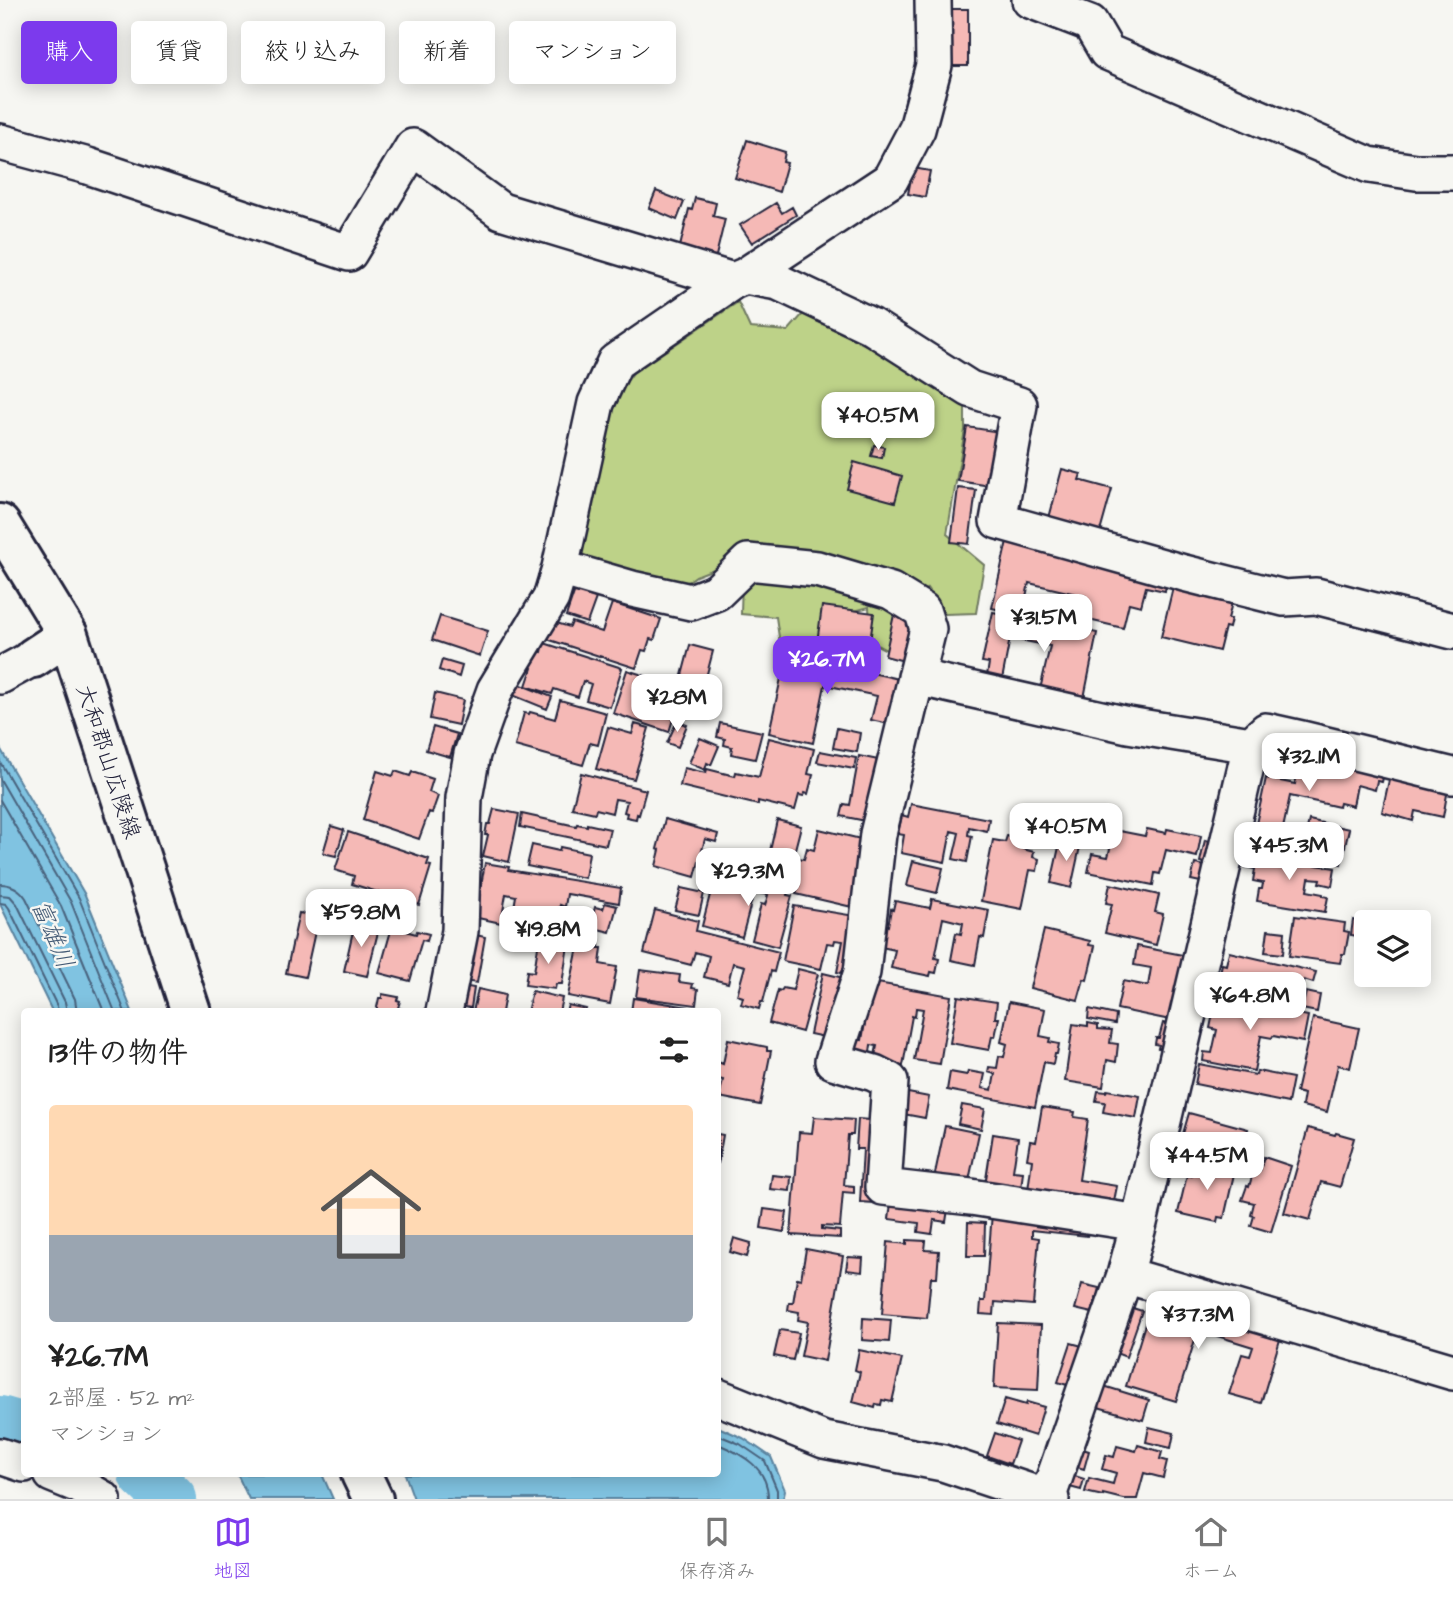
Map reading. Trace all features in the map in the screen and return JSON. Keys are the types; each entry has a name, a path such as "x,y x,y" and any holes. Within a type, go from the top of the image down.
{"main road":[{"name":"大和郡山広陵線","path":"0,524 68,635 190,1008"},
{"path":"33,657 68,635"},
{"path":"362,1477 373,1499"}],"street":[{"path":"445,1008 460,931 464,798 472,754 495,690 551,598 596,403 615,362 890,180 917,129 934,65 933,0"},
{"path":"1048,3 1090,23 1107,52 1368,165 1416,172 1453,173"},
{"path":"0,142 88,166 349,253 413,147 501,211 739,279 778,282 871,326 970,389 1019,405 998,521 1284,598 1316,596 1453,631"},
{"path":"559,568 632,589 691,602 718,592 748,562 817,569 891,591 922,610 928,628 878,834 862,972 833,1061 874,1073 890,1081 883,1186 1139,1223"},
{"path":"0,677 33,657"},
{"path":"916,677 1128,725 1251,746"},
{"path":"721,1398 824,1440 943,1463 1049,1499 1125,1275 1139,1223 1251,746 1266,731 1453,776"},
{"path":"1125,1275 1453,1372"},
{"path":"0,1457 21,1463"},
{"path":"59,1477 103,1499"}],"green space":[{"path":"738,302 750,328 788,331 803,314 965,394 965,430 947,534 984,565 976,613 945,614 927,588 886,650 871,642 869,607 824,619 816,657 783,664 776,617 741,614 742,578 734,561 696,576 679,588 570,558 612,402 633,373"}],"water":[{"name":"富雄川","path":"0,748 85,895 131,1008 51,1008 0,904"},
{"path":"721,1428 743,1438 771,1457 785,1490 783,1499 414,1499 406,1477 721,1477"},
{"path":"238,1477 323,1477 333,1499 249,1499"}],"building":[{"path":"950,9 968,9 968,66 950,66"},
{"path":"747,140 785,152 783,162 787,163 779,192 735,178"},
{"path":"913,168 930,171 925,197 908,194"},
{"path":"656,191 684,202 677,220 649,208"},
{"path":"695,198 716,203 713,216 725,219 714,264 678,255 689,209 692,210"},
{"path":"776,203 782,213 792,207 796,215 752,243 740,225"},
{"path":"967,427 1000,432 991,486 958,481"},
{"path":"874,445 884,447 882,458 871,456"},
{"path":"854,462 902,476 895,502 847,489"},
{"path":"1062,469 1081,474 1079,480 1112,489 1100,532 1049,518"},
{"path":"958,488 976,490 969,544 951,542"},
{"path":"1009,532 1169,574 1165,591 1146,587 1141,606 1129,603 1123,628 1080,618 1085,596 1029,583 1022,615 992,608"},
{"path":"1174,583 1233,598 1228,619 1231,619 1229,628 1225,627 1219,651 1161,637"},
{"path":"575,590 596,598 587,623 566,616"},
{"path":"612,603 661,619 654,640 650,639 646,651 642,650 636,668 547,639 553,622 570,627 572,622 602,632"},
{"path":"822,606 874,613 870,642 845,639 843,654 816,650"},
{"path":"895,610 919,616 908,662 885,656"},
{"path":"993,612 1097,633 1083,703 1039,694 1050,646 1010,638 1001,685 986,682 989,663 982,662"},
{"path":"440,616 488,631 480,656 432,640"},
{"path":"544,643 622,668 610,707 586,700 591,684 583,681 578,697 554,689 552,694 526,686 535,650 542,652"},
{"path":"690,645 713,651 703,689 680,683"},
{"path":"797,656 903,680 893,725 871,720 877,696 825,685 813,743 769,733 783,669 793,672"},
{"path":"442,660 462,666 459,677 439,670"},
{"path":"627,670 652,678 642,709 674,716 669,732 613,713"},
{"path":"514,682 552,697 547,709 510,694"},
{"path":"691,691 701,696 695,710 685,705"},
{"path":"435,693 463,700 458,725 430,719"},
{"path":"560,700 606,713 598,745 590,743 583,765 515,746 524,713 530,712 555,719"},
{"path":"677,721 687,725 678,747 667,743"},
{"path":"720,723 762,732 755,759 731,754 732,747 724,745 725,739 717,737"},
{"path":"635,724 649,728 634,779 596,769 608,727 632,734"},
{"path":"433,727 457,734 450,757 426,750"},
{"path":"837,728 860,733 857,752 833,748"},
{"path":"700,738 719,746 711,765 707,763 705,770 689,763"},
{"path":"769,738 814,749 808,774 813,775 808,794 799,795 795,810 758,801 758,805 680,786 684,768 706,773 707,769 735,776 736,772 759,777"},
{"path":"820,751 856,758 854,769 817,762"},
{"path":"1301,755 1385,769 1382,782 1377,781 1375,790 1357,785 1353,806 1340,803 1339,807 1290,796 1282,833 1275,832 1272,848 1244,842 1249,822 1256,824 1266,778 1295,784"},
{"path":"859,756 883,761 871,822 841,816 844,804 850,805"},
{"path":"377,771 393,776 395,771 410,776 412,772 433,779 429,792 438,796 419,839 363,820"},
{"path":"1391,771 1449,783 1443,817 1415,811 1413,821 1382,812"},
{"path":"581,773 646,790 636,819 626,817 627,813 624,812 627,801 615,799 612,813 596,809 595,813 572,808"},
{"path":"911,804 989,819 987,831 969,827 968,835 972,836 967,862 953,859 959,833 951,831 945,862 901,853 904,835 898,834 902,815 908,817"},
{"path":"494,809 519,814 509,862 483,856 488,835 485,835 487,824 490,824"},
{"path":"522,814 576,826 587,824 610,829 606,845 520,827"},
{"path":"1097,817 1115,821 1114,830 1145,836 1147,829 1166,833 1167,829 1201,836 1197,857 1166,850 1160,874 1155,873 1153,885 1088,872 1092,854 1108,857 1111,844 1093,840"},
{"path":"665,819 718,834 716,842 705,839 695,877 656,866 660,850 657,849"},
{"path":"777,820 801,826 793,857 804,859 807,848 814,850 819,829 869,841 852,907 796,894 799,885 782,881 783,877 765,873"},
{"path":"1309,820 1349,829 1341,864 1301,855"},
{"path":"331,826 344,830 336,856 323,853"},
{"path":"348,832 429,859 427,865 431,866 419,905 352,884 354,876 335,870"},
{"path":"1007,836 1025,840 1023,849 1034,852 1033,857 1039,859 1037,871 1030,870 1022,909 981,901 993,840 1005,842"},
{"path":"1061,838 1081,842 1071,888 1051,883"},
{"path":"1205,840 1220,843 1215,865 1200,862"},
{"path":"532,845 559,851 560,847 589,853 585,878 527,866"},
{"path":"1242,853 1335,868 1332,886 1319,883 1320,879 1309,878 1307,891 1328,897 1325,912 1257,901 1263,883 1253,881 1255,869 1240,866"},
{"path":"913,861 943,868 937,893 907,886"},
{"path":"485,863 509,867 508,870 621,888 619,903 567,894 565,907 560,905 555,935 505,926 506,918 512,919 516,896 506,894 501,923 478,918 479,914 476,913"},
{"path":"1195,864 1214,868 1210,884 1191,880"},
{"path":"715,875 754,885 756,876 776,881 775,884 789,888 787,895 792,896 778,947 752,940 761,904 765,905 768,895 754,892 742,937 702,926"},
{"path":"1110,884 1159,895 1155,912 1163,914 1156,945 1105,933 1112,904 1106,903"},
{"path":"681,888 704,893 699,915 675,910"},
{"path":"932,899 989,910 975,965 951,960 956,933 961,934 963,923 943,918 935,958 939,959 936,973 931,972 930,976 891,968 895,950 877,946 881,924 888,926 895,901 930,908"},
{"path":"605,903 617,906 610,932 590,927 595,907 603,909"},
{"path":"794,906 861,917 851,975 837,972 843,941 827,943 821,969 783,961"},
{"path":"340,910 355,914 350,932 335,929"},
{"path":"655,910 698,921 696,931 779,952 759,1009 741,1004 743,997 737,995 745,966 733,963 728,983 704,977 709,956 695,952 691,965 644,953"},
{"path":"299,913 314,916 312,927 316,927 305,977 286,973"},
{"path":"1295,916 1345,923 1344,931 1349,932 1345,954 1342,954 1340,963 1289,956"},
{"path":"355,922 379,928 367,976 344,971"},
{"path":"392,927 416,934 417,931 429,934 427,941 422,940 410,981 379,973"},
{"path":"1044,930 1090,941 1089,945 1095,946 1087,980 1084,979 1078,1000 1030,988"},
{"path":"1268,930 1285,932 1283,954 1265,952"},
{"path":"471,934 485,937 477,983 462,981"},
{"path":"539,940 568,945 562,984 556,984 555,989 525,985 527,971 534,972"},
{"path":"579,942 599,946 598,948 602,948 600,964 617,967 610,1004 568,996"},
{"path":"1137,946 1193,957 1180,1022 1117,1009 1123,981 1148,986 1151,968 1134,965"},
{"path":"1229,952 1316,972 1313,983 1304,980 1303,984 1287,981 1281,1006 1219,992 1223,978 1219,977 1222,964 1226,965"},
{"path":"798,969 818,974 802,1032 769,1023 778,990 793,990"},
{"path":"640,970 680,975 679,982 693,984 692,988 698,989 696,1005 636,997"},
{"path":"823,973 848,979 834,1039 810,1034"},
{"path":"872,982 951,996 940,1064 914,1060 923,1009 916,1008 915,1017 912,1016 902,1071 873,1065 877,1046 871,1045 869,1059 852,1056 855,1039 862,1040"},
{"path":"462,986 474,988 471,1008 459,1006"},
{"path":"478,989 505,995 503,1008 474,1008"},
{"path":"532,991 562,998 560,1008 528,1008"},
{"path":"1306,992 1320,995 1317,1012 1302,1009"},
{"path":"382,994 398,997 398,1008 377,1008 379,998 382,998"},
{"path":"958,996 997,1002 995,1018 999,1018 989,1050 950,1043"},
{"path":"633,998 688,1007 688,1008 632,1008"},
{"path":"1224,999 1308,1016 1303,1042 1261,1036 1254,1071 1203,1061 1204,1052 1212,1053 1217,1030 1210,1028 1214,1009 1221,1010"},
{"path":"1009,1002 1045,1009 1040,1036 1059,1044 1053,1064 1044,1062 1035,1107 947,1090 950,1072 967,1075 968,1071 985,1074 982,1088 992,1090 995,1074 988,1072 989,1067 997,1068 999,1056 1004,1057 1007,1044 1001,1042"},
{"path":"1089,1009 1116,1015 1115,1024 1088,1019"},
{"path":"1313,1018 1359,1028 1350,1068 1338,1065 1327,1112 1302,1106 1304,1094 1296,1092"},
{"path":"1088,1023 1098,1025 1098,1029 1112,1030 1110,1043 1118,1044 1116,1062 1107,1060 1103,1087 1065,1081 1073,1024 1088,1026"},
{"path":"1163,1023 1182,1027 1177,1051 1158,1048 1159,1045 1155,1044"},
{"path":"728,1039 767,1047 767,1051 771,1051 760,1105 721,1097 721,1063 723,1064"},
{"path":"1199,1064 1256,1075 1257,1071 1293,1078 1288,1103 1195,1084"},
{"path":"1098,1091 1140,1096 1136,1118 1103,1112 1105,1102 1096,1101"},
{"path":"903,1092 929,1097 925,1118 898,1113"},
{"path":"962,1105 985,1109 981,1129 958,1124"},
{"path":"1042,1107 1075,1112 1074,1117 1088,1119 1079,1180 1117,1186 1112,1211 984,1192 993,1134 1018,1138 1013,1171 1023,1172 1021,1189 1028,1190 1032,1160 1027,1159 1030,1141 1036,1142"},
{"path":"1189,1113 1248,1129 1241,1155 1224,1150 1221,1161 1189,1152 1190,1147 1180,1144"},
{"path":"814,1117 854,1120 853,1135 848,1135 844,1185 854,1186 854,1193 843,1192 840,1227 822,1226 822,1229 840,1231 840,1238 791,1235 799,1132 812,1133"},
{"path":"858,1119 880,1121 874,1203 860,1202 863,1149 856,1149"},
{"path":"945,1126 979,1133 967,1190 933,1183"},
{"path":"1308,1128 1354,1138 1340,1187 1321,1182 1310,1220 1284,1213"},
{"path":"1264,1157 1291,1166 1271,1232 1251,1226 1254,1203 1242,1200 1254,1169 1260,1171"},
{"path":"1194,1160 1228,1167 1227,1173 1234,1174 1224,1218 1218,1217 1217,1222 1178,1213 1187,1175 1191,1176"},
{"path":"772,1175 791,1177 790,1191 770,1189"},
{"path":"892,1195 949,1203 946,1222 934,1220 932,1234 918,1232 919,1223 889,1219"},
{"path":"764,1209 787,1212 784,1232 761,1228"},
{"path":"992,1213 1087,1221 1087,1236 1032,1230 1032,1237 1039,1238 1033,1305 995,1302 994,1315 980,1314 981,1301 985,1301"},
{"path":"968,1222 985,1223 984,1256 967,1256"},
{"path":"734,1238 751,1243 747,1257 730,1252"},
{"path":"907,1240 926,1241 925,1250 939,1251 937,1277 931,1277 927,1318 882,1314 888,1242 907,1244"},
{"path":"806,1249 843,1256 825,1361 801,1356 808,1322 798,1320 799,1312 788,1310 789,1303 793,1303 797,1278 801,1279"},
{"path":"848,1257 863,1258 862,1272 846,1270"},
{"path":"1082,1284 1099,1288 1092,1313 1075,1309"},
{"path":"1153,1298 1282,1333 1261,1403 1229,1394 1242,1354 1250,1356 1253,1347 1198,1330 1176,1401 1126,1386"},
{"path":"1123,1305 1142,1311 1126,1357 1108,1350"},
{"path":"863,1318 891,1320 889,1342 862,1340"},
{"path":"998,1323 1041,1325 1038,1390 994,1388"},
{"path":"780,1330 799,1333 793,1360 774,1356"},
{"path":"1071,1343 1086,1347 1073,1387 1058,1382"},
{"path":"859,1350 902,1359 892,1402 882,1400 881,1405 876,1404 875,1408 853,1402 860,1372 855,1370"},
{"path":"1097,1384 1149,1400 1143,1420 1091,1405"},
{"path":"1005,1399 1044,1407 1035,1436 997,1424"},
{"path":"1149,1427 1174,1433 1171,1448 1146,1442"},
{"path":"995,1433 1018,1441 1010,1464 987,1456"},
{"path":"1138,1445 1162,1452 1160,1459 1167,1461 1163,1478 1144,1473 1137,1499 1085,1492 1089,1478 1113,1484 1116,1473 1102,1469 1106,1455 1114,1457 1117,1446 1136,1451"},
{"path":"1076,1447 1089,1451 1084,1469 1071,1465"},
{"path":"1065,1473 1084,1479 1081,1490 1062,1485"}],"waterway":[{"path":"0,1422 21,1428"},
{"path":"147,1477 171,1499"}]}
